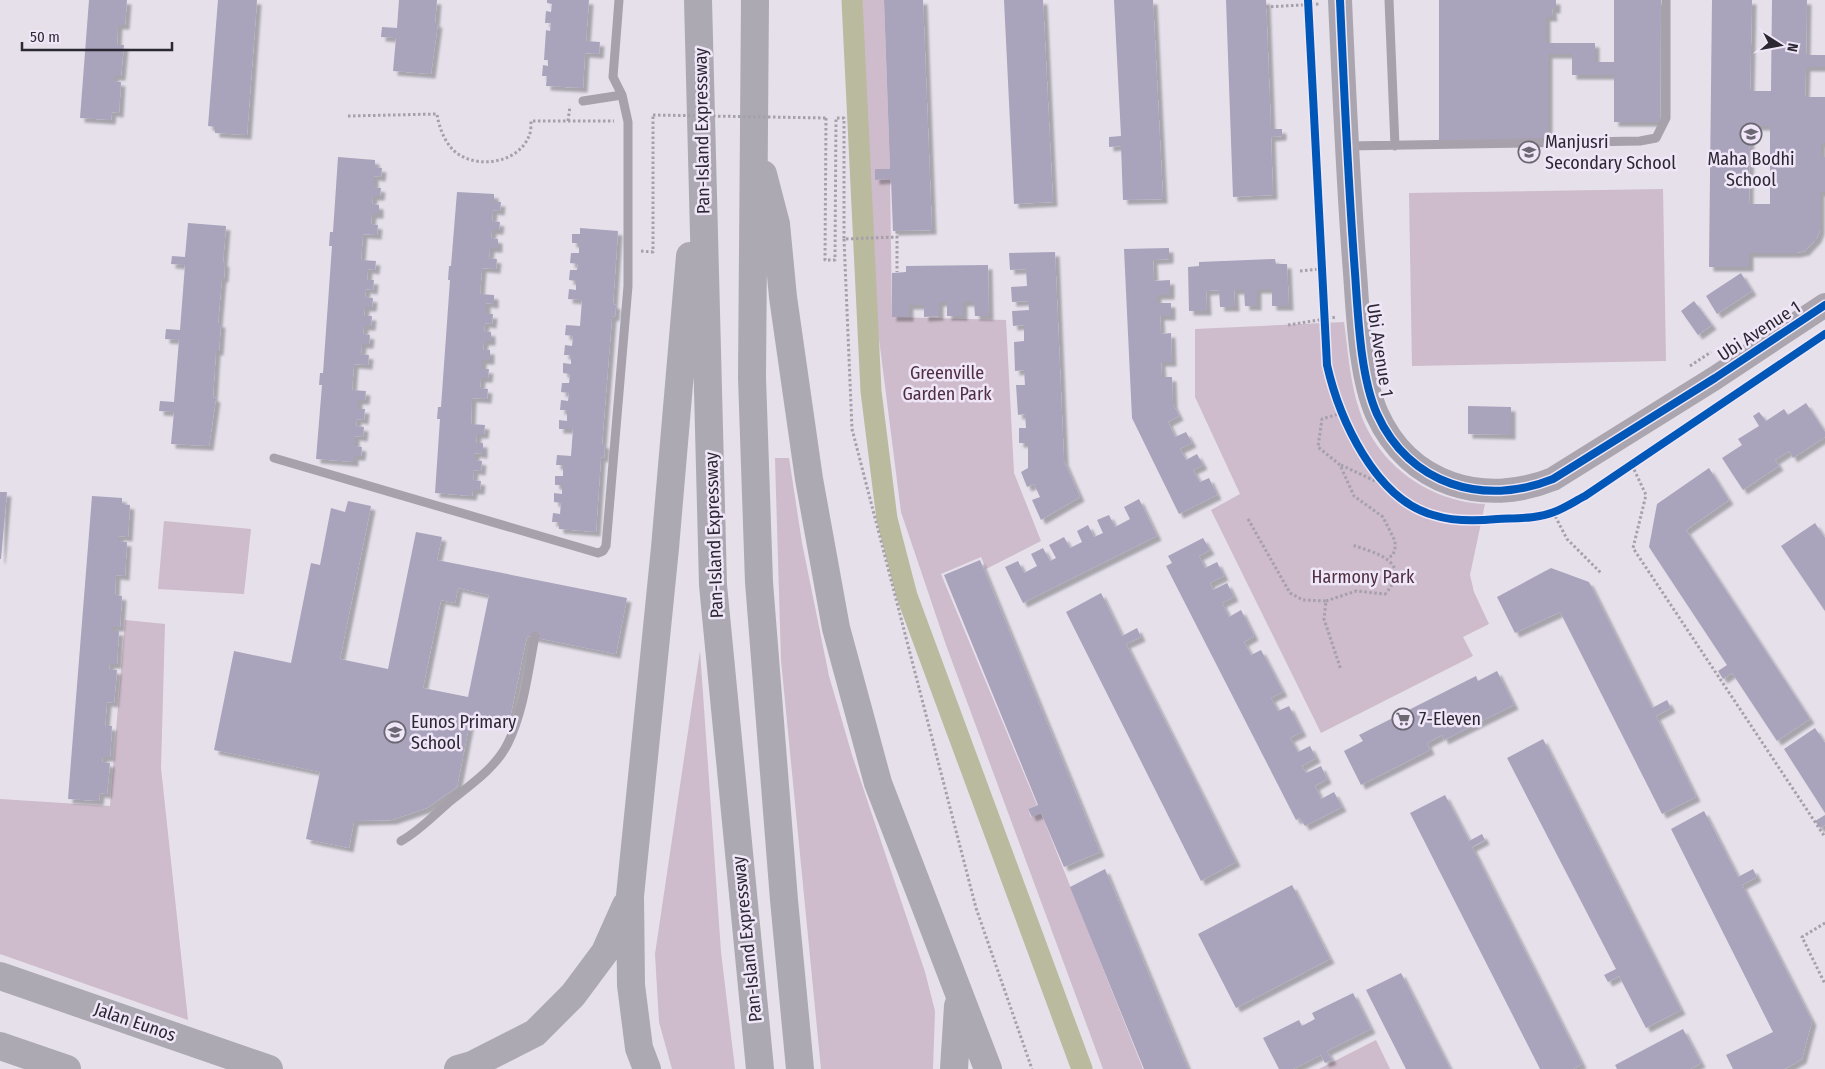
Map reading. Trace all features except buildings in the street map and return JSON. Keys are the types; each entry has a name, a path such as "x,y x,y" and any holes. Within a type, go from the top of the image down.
{"highway":[{"name":"Pan-Island Expressway","path":"698,0 713,585 760,1069"},
{"path":"756,0 752,378 759,582 784,900 800,1069"},
{"path":"754,144 776,224 783,298 810,479 836,628 878,783 988,1069"},
{"path":"647,1069 639,1048 631,985 630,896 665,548 690,250 702,153"},
{"path":"458,1069 472,1065 535,1032 573,995 605,952 630,896"},
{"name":"Jalan Eunos","path":"0,976 236,1063 270,1069"},
{"path":"954,1069 958,992"},
{"path":"0,1046 67,1069"}],"street":[{"name":"Ubi Avenue 1","path":"1340,1 1358,313 1372,401 1381,422 1394,441 1407,456 1429,474 1460,487 1492,492 1531,486 1572,469 1825,305"}],"lane":[{"path":"274,458 598,553 603,551 606,546 628,286 628,122 622,95 613,77 619,0"},
{"path":"1389,0 1395,146"},
{"path":"1347,146 1640,141 1656,138 1666,118 1666,0"},
{"path":"583,101 622,95"},
{"path":"401,841 416,833 428,819 490,767 508,744 521,708 535,636"}],"path":[{"path":"1266,7 1340,1"},
{"path":"1308,3 1308,15"},
{"path":"348,116 437,114 439,126 446,140 458,154 474,162 485,162 510,156 522,147 529,136 532,121 628,122"},
{"path":"640,252 653,252 653,115 826,118 825,260 835,260 836,118 844,118 844,239 852,429 976,908 1032,1069"},
{"path":"897,231 897,272"},
{"path":"844,239 897,237"},
{"path":"1300,271 1320,273 1320,260"},
{"path":"1288,325 1323,316 1358,313"},
{"path":"1323,316 1324,329"},
{"path":"1686,368 1710,352"},
{"path":"1346,421 1341,410 1322,419 1318,447 1340,465 1391,490"},
{"path":"1624,470 1636,462 1646,496 1633,548 1825,837"},
{"path":"1340,465 1354,496 1383,517 1389,525 1396,548 1392,556 1388,557"},
{"path":"1378,474 1391,490"},
{"path":"1544,514 1561,508"},
{"path":"1553,512 1567,540 1601,573"},
{"path":"1248,519 1290,593 1303,600 1326,600 1356,591 1385,594 1392,586 1394,575 1393,566 1388,557 1352,545"},
{"path":"1326,600 1324,619 1340,670"},
{"path":"1825,923 1802,938 1825,984"}],"green space":[{"name":"Greenville Garden Park","path":"860,0 884,0 890,169 875,169 875,180 890,179 892,317 1006,320 1014,473 1041,541 986,569 981,557 941,574 1037,805 1028,809 1031,817 1041,813 1143,1069 1103,1069 946,645 901,512 877,323"},
{"path":"1663,189 1666,361 1412,366 1409,193"},
{"name":"Harmony Park","path":"1344,322 1354,390 1360,412 1368,431 1379,448 1393,464 1426,488 1465,502 1485,504 1470,575 1474,592 1489,624 1463,637 1473,656 1321,733 1211,510 1240,494 1195,397 1195,329"},
{"path":"775,458 789,458 802,543 829,676 852,755 925,972 935,1011 933,1069 821,1069 781,660"},
{"path":"164,521 251,529 244,594 158,589"},
{"path":"125,620 165,624 161,768 188,1020 0,954 0,799 110,806"},
{"path":"700,651 721,952 735,1069 672,1069 659,1022 655,954"},
{"path":"1376,1040 1390,1069 1319,1069"}],"waterway":[{"path":"852,0 871,391 887,519 907,596 1082,1069"}],"cycle path":[{"path":"1308,0 1327,365 1340,409 1363,454 1377,474 1394,492 1412,506 1440,517 1465,520 1533,517 1558,510 1585,496 1825,334"},
{"path":"1340,0 1350,205 1363,363 1371,399 1377,414 1391,438 1408,458 1429,473 1451,484 1475,489 1501,491 1527,487 1553,479 1715,378 1825,305"}],"place":[{"name":"Maha Bodhi School","path":"1751,134"},
{"name":"Manjusri Secondary School","path":"1529,152"},
{"name":"7-Eleven","path":"1403,719"},
{"name":"Eunos Primary School","path":"395,732"}]}
